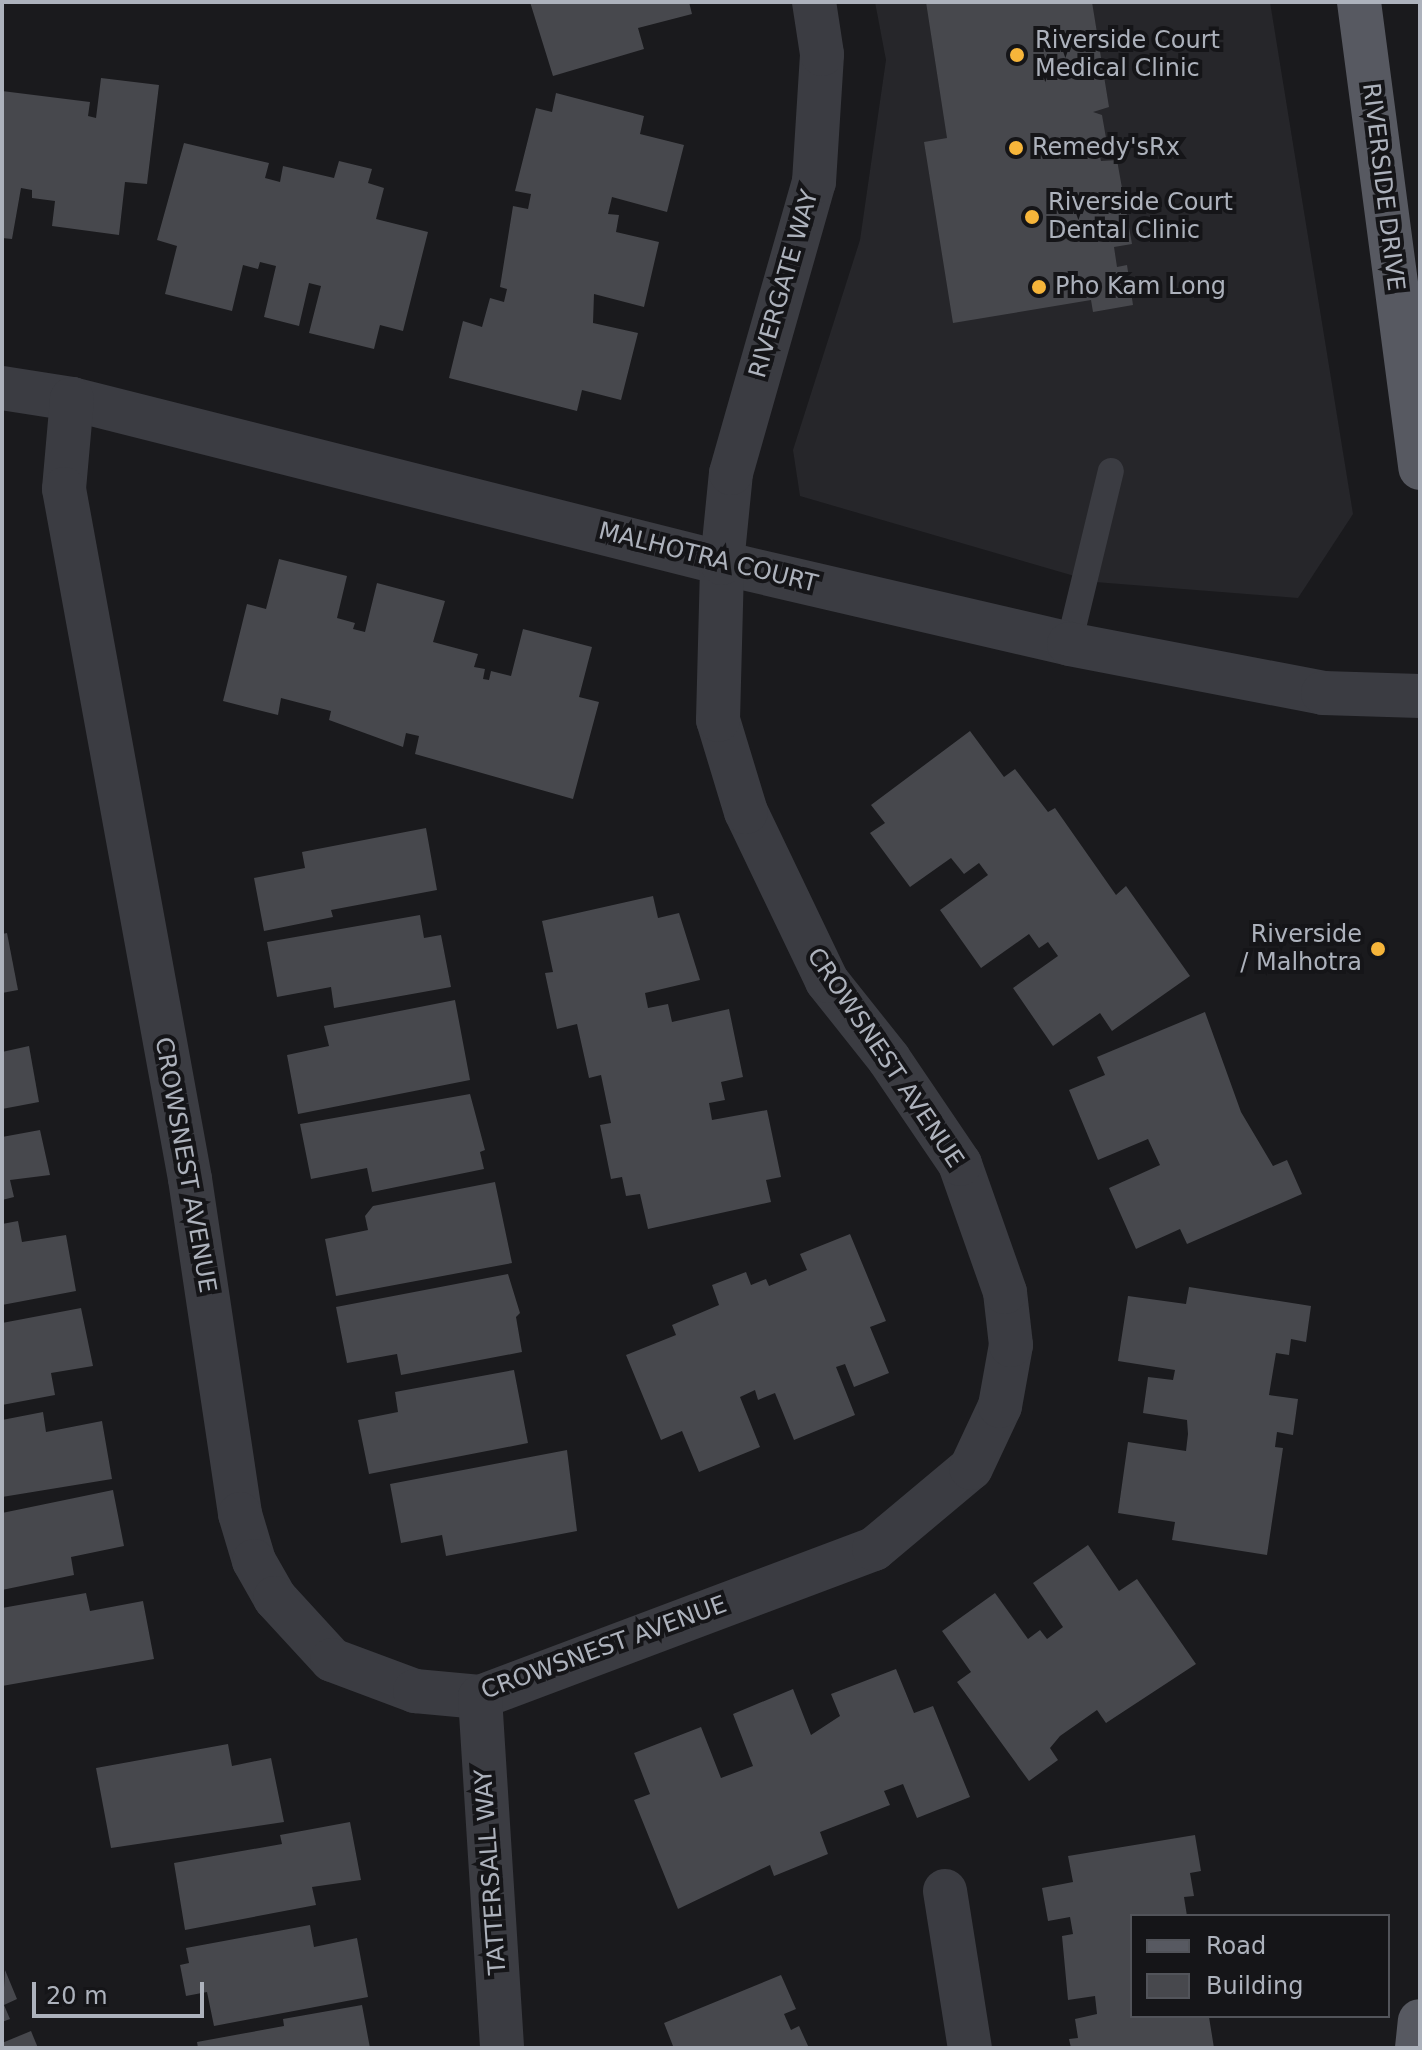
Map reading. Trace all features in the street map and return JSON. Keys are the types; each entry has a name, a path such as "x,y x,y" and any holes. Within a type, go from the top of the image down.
{"main road":[{"name":"RIVERSIDE DRIVE","path":"1359,2 1420,468"},
{"path":"1417,2048 1420,2021"}],"street":[{"name":"RIVERGATE WAY","path":"722,563 731,473 814,182 822,54 814,2"},
{"name":"MALHOTRA COURT","path":"2,388 72,399 722,563 1069,644 1323,693 1420,696"},
{"name":"CROWSNEST AVENUE","path":"72,399 64,489 190,1179 240,1514 254,1561 275,1598 332,1660 415,1691 480,1697 874,1549 971,1468 1000,1406 1011,1345 1005,1292 960,1164 889,1059 827,981 746,812 718,720 722,563"},
{"name":"TATTERSALL WAY","path":"480,1697 502,2048"},
{"path":"945,1891 970,2048"}],"lane":[{"path":"1069,644 1111,471"}],"shaded area":[{"path":"875,2 1270,2 1353,514 1298,598 1095,582 800,496 793,450 860,240 886,60"}],"building":[{"path":"530,2 689,2 692,14 638,28 644,49 553,76"},
{"path":"926,2 1092,2 1109,107 1093,112 1102,115 1109,155 1100,156 1101,161 1117,160 1132,244 1114,247 1117,267 1127,265 1133,305 1093,312 1091,300 953,323 924,142 947,138"},
{"path":"101,78 159,85 147,184 125,182 119,235 52,226 55,201 32,198 32,190 21,188 12,239 2,238 2,91 90,102 88,116 96,118"},
{"path":"556,93 644,116 640,134 684,145 667,212 612,197 608,214 619,215 616,232 659,242 644,307 594,294 593,323 638,333 621,400 582,390 577,411 449,378 463,321 482,327 490,298 504,302 507,289 500,287 513,206 528,209 531,194 515,191 536,108 552,112"},
{"path":"184,143 269,163 265,178 280,182 283,166 334,178 339,161 372,169 368,183 384,188 376,219 428,232 403,331 380,325 374,349 309,333 321,286 309,283 299,326 264,317 276,266 260,262 258,269 243,265 232,311 165,294 177,246 157,240"},
{"path":"279,559 347,576 337,618 355,623 353,629 365,632 377,583 445,601 433,642 478,654 474,667 485,669 483,679 489,680 491,671 511,676 523,629 592,647 579,697 599,702 573,799 415,754 419,736 406,733 403,747 329,720 331,711 281,698 278,715 223,701 247,604 266,609"},
{"path":"970,731 1004,777 1015,769 1048,812 1055,808 1116,895 1126,886 1190,976 1112,1031 1100,1013 1053,1046 1013,988 1058,956 1048,942 1039,948 1029,934 981,968 940,910 988,875 979,863 964,874 951,858 910,887 870,833 885,823 871,805"},
{"path":"426,828 437,890 331,910 333,917 264,931 254,878 305,868 302,852"},
{"path":"653,896 658,918 679,913 700,980 645,993 648,1008 668,1004 672,1022 729,1009 743,1077 721,1082 725,1100 709,1103 712,1120 767,1110 781,1177 766,1180 771,1202 648,1229 640,1194 626,1196 622,1177 611,1179 600,1125 611,1123 601,1075 589,1078 577,1024 557,1029 545,973 553,972 542,921"},
{"path":"420,915 424,938 441,935 451,987 334,1008 331,987 277,997 267,942"},
{"path":"7,933 18,990 2,993 2,934"},
{"path":"455,1000 470,1080 298,1114 287,1055 329,1046 324,1026"},
{"path":"1205,1012 1241,1112 1273,1166 1287,1160 1302,1194 1187,1244 1180,1229 1136,1249 1109,1188 1160,1165 1148,1139 1098,1160 1069,1090 1105,1075 1097,1057"},
{"path":"29,1046 39,1102 2,1109 2,1052"},
{"path":"470,1094 485,1150 480,1152 484,1169 372,1192 367,1168 311,1179 300,1124"},
{"path":"40,1130 50,1175 10,1180 14,1197 2,1200 2,1137"},
{"path":"495,1182 512,1263 336,1296 325,1239 368,1230 365,1216 373,1206"},
{"path":"18,1221 22,1242 66,1235 76,1291 2,1305 2,1224"},
{"path":"850,1234 886,1321 870,1327 889,1373 854,1387 845,1364 836,1367 855,1415 794,1440 775,1393 758,1400 755,1390 740,1397 760,1447 699,1472 682,1431 661,1440 626,1355 676,1335 672,1325 719,1305 712,1285 746,1272 751,1285 766,1279 769,1286 807,1270 800,1254"},
{"path":"508,1274 520,1313 516,1317 522,1352 401,1375 397,1354 347,1363 336,1307"},
{"path":"1189,1287 1311,1306 1306,1342 1291,1339 1289,1355 1276,1353 1269,1395 1298,1399 1293,1435 1277,1432 1275,1447 1283,1448 1267,1555 1172,1540 1175,1522 1118,1513 1128,1442 1186,1451 1188,1434 1187,1420 1143,1413 1148,1377 1173,1380 1175,1370 1118,1361 1128,1296 1186,1304"},
{"path":"81,1308 93,1366 51,1373 55,1395 2,1405 2,1323"},
{"path":"514,1370 528,1443 369,1474 358,1420 398,1412 395,1392"},
{"path":"43,1412 46,1432 102,1421 112,1479 2,1497 2,1420"},
{"path":"567,1450 577,1531 446,1556 442,1535 401,1543 390,1484"},
{"path":"113,1490 124,1546 71,1557 74,1575 2,1590 2,1513"},
{"path":"1088,1545 1119,1591 1137,1579 1196,1664 1106,1723 1097,1710 1060,1736 1050,1748 1058,1760 1029,1781 957,1682 971,1672 942,1631 995,1593 1028,1639 1040,1630 1047,1639 1063,1627 1033,1583"},
{"path":"86,1593 90,1611 143,1601 154,1659 2,1686 2,1608"},
{"path":"896,1669 914,1713 933,1706 970,1797 917,1818 903,1784 884,1791 890,1805 820,1832 828,1854 774,1876 770,1865 678,1909 634,1800 650,1794 634,1753 701,1727 721,1778 753,1766 733,1714 793,1689 811,1735 840,1716 831,1694"},
{"path":"228,1744 232,1766 271,1758 284,1822 111,1848 96,1768"},
{"path":"350,1822 361,1880 312,1887 316,1905 185,1930 174,1863 282,1844 280,1835"},
{"path":"1195,1835 1201,1871 1190,1873 1194,1896 1184,1897 1187,1914 1130,1914 1130,2018 1209,2018 1214,2048 1071,2048 1069,2039 1078,2038 1075,2019 1097,2014 1095,1996 1068,2000 1062,1936 1073,1934 1070,1917 1048,1921 1042,1888 1073,1882 1068,1856"},
{"path":"310,1925 314,1947 357,1938 368,1997 214,2026 207,1992 186,1996 180,1965 189,1963 186,1948"},
{"path":"5,1970 17,1999 4,2005 10,2019 2,2022"},
{"path":"781,1975 796,2009 784,2014 791,2030 799,2026 809,2048 668,2048 673,2046 664,2023"},
{"path":"362,2005 370,2048 198,2048 197,2042 284,2026 283,2019"},
{"path":"31,2031 38,2048 2,2048 2,2043"}],"place":[{"name":"Riverside Court Medical Clinic","path":"1017,55"},
{"name":"Remedy'sRx","path":"1016,148"},
{"name":"Riverside Court Dental Clinic","path":"1032,217"},
{"name":"Pho Kam Long","path":"1039,287"},
{"name":"Riverside / Malhotra","path":"1378,949"}]}
